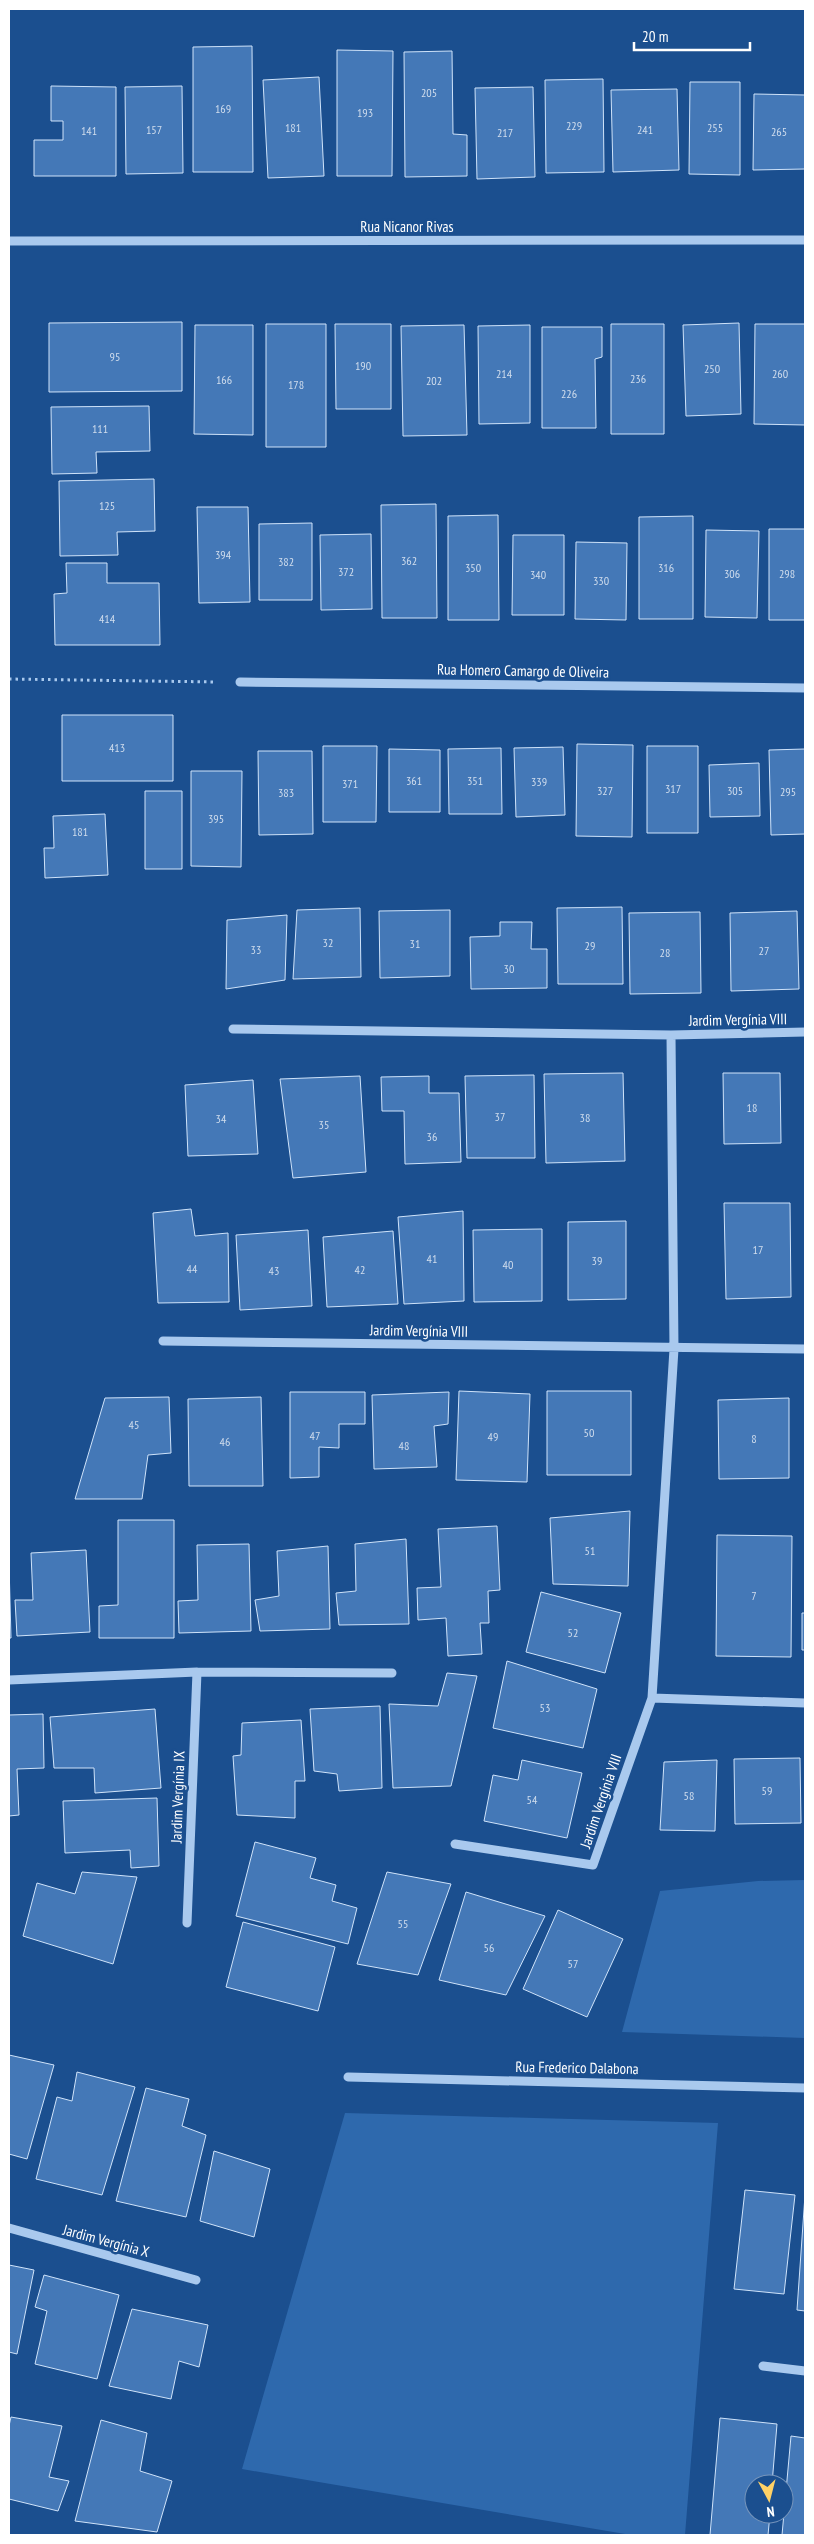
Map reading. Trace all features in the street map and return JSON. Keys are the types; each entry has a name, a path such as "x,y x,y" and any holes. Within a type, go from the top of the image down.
{"street":[{"name":"Rua Nicanor Rivas","path":"9,241 805,240"},
{"name":"Rua Homero Camargo de Oliveira","path":"240,682 805,688"},
{"name":"Jardim Vergínia VIII","path":"233,1029 671,1035 805,1032"},
{"name":"Jardim Vergínia VIII","path":"454,1844 593,1865 652,1698 674,1349 671,1035"},
{"name":"Jardim Vergínia VIII","path":"162,1341 674,1349 805,1349"},
{"path":"9,1680 197,1672 392,1673"},
{"name":"Jardim Vergínia IX","path":"187,1923 197,1672"},
{"path":"652,1698 805,1703"},
{"name":"Rua Frederico Dalabona","path":"348,2077 805,2088"},
{"name":"Jardim Vergínia X","path":"9,2228 196,2280"},
{"path":"763,2366 805,2371"}],"path":[{"path":"9,680 240,682"}],"shaded area":[{"path":"805,1880 805,2038 622,2032 660,1891 758,1881"},
{"path":"345,2113 718,2123 685,2535 631,2535 242,2469"}],"building":[{"path":"252,46 253,172 193,172 193,47"},
{"path":"337,50 393,51 392,176 337,176"},
{"path":"452,51 453,134 467,135 467,176 405,177 404,52"},
{"path":"319,77 324,176 268,178 263,80"},
{"path":"603,79 604,172 546,173 545,80"},
{"path":"690,82 740,82 740,175 689,174"},
{"path":"51,86 116,87 116,176 34,176 34,140 63,140 63,121 51,121"},
{"path":"182,86 183,173 126,174 125,87"},
{"path":"533,87 535,177 477,179 475,88"},
{"path":"677,89 679,170 613,172 611,90"},
{"path":"754,94 805,95 805,169 753,170"},
{"path":"182,322 182,391 49,392 49,323"},
{"path":"739,323 741,414 686,416 683,325"},
{"path":"266,324 326,324 326,447 266,447"},
{"path":"335,324 391,324 391,409 336,409"},
{"path":"611,324 664,324 664,434 611,434"},
{"path":"755,324 805,324 805,425 754,424"},
{"path":"195,325 253,325 253,435 194,434"},
{"path":"464,325 467,435 403,436 401,326"},
{"path":"530,325 530,423 479,424 478,326"},
{"path":"542,327 602,327 602,357 595,359 596,428 542,428"},
{"path":"149,406 150,451 96,452 97,473 52,474 51,407"},
{"path":"154,479 155,531 117,532 118,555 60,556 59,481"},
{"path":"436,504 437,618 382,618 381,505"},
{"path":"197,507 248,507 250,602 199,603"},
{"path":"498,515 499,620 448,620 448,516"},
{"path":"693,516 693,619 639,619 639,517"},
{"path":"312,523 312,600 259,600 259,524"},
{"path":"769,529 805,529 805,620 769,620"},
{"path":"706,530 759,531 757,618 705,617"},
{"path":"371,534 372,609 321,610 320,535"},
{"path":"513,535 564,535 564,615 512,615"},
{"path":"576,542 627,543 626,620 575,619"},
{"path":"66,563 107,563 107,583 159,583 160,645 55,645 54,594 67,593"},
{"path":"62,715 173,715 173,781 62,781"},
{"path":"577,744 633,745 632,837 576,836"},
{"path":"323,746 377,746 376,822 323,822"},
{"path":"647,746 698,746 698,833 647,833"},
{"path":"563,747 565,815 516,817 514,748"},
{"path":"501,748 502,814 449,814 448,749"},
{"path":"389,749 440,750 440,812 389,812"},
{"path":"805,749 805,834 771,835 769,750"},
{"path":"258,751 312,751 313,834 259,835"},
{"path":"759,763 760,816 710,817 709,765"},
{"path":"191,771 242,771 241,867 191,866"},
{"path":"145,791 182,791 182,869 145,869"},
{"path":"105,814 108,875 45,878 44,848 54,848 53,816"},
{"path":"622,907 623,984 558,984 557,908"},
{"path":"360,908 361,977 293,979 297,910"},
{"path":"450,910 450,976 380,978 379,911"},
{"path":"797,911 799,989 731,991 730,913"},
{"path":"700,912 701,993 630,994 629,913"},
{"path":"287,915 285,980 226,989 227,920"},
{"path":"500,922 532,922 531,949 547,949 547,988 471,989 470,937 500,936"},
{"path":"623,1073 625,1161 546,1163 544,1074"},
{"path":"723,1073 780,1073 781,1143 724,1144"},
{"path":"534,1075 535,1158 467,1158 465,1076"},
{"path":"360,1076 366,1172 293,1178 280,1079"},
{"path":"429,1076 429,1093 459,1093 461,1162 405,1164 404,1111 382,1111 381,1077"},
{"path":"253,1080 258,1154 188,1156 185,1085"},
{"path":"724,1203 790,1203 791,1297 726,1299"},
{"path":"191,1209 195,1236 228,1233 229,1302 158,1303 153,1213"},
{"path":"463,1211 464,1301 404,1304 398,1217"},
{"path":"626,1221 626,1299 568,1300 568,1222"},
{"path":"542,1229 542,1301 474,1302 473,1230"},
{"path":"308,1230 312,1306 240,1310 236,1235"},
{"path":"393,1231 398,1304 327,1307 323,1237"},
{"path":"459,1391 530,1394 527,1482 456,1480"},
{"path":"547,1391 631,1391 631,1475 547,1475"},
{"path":"290,1392 365,1392 365,1424 339,1424 339,1448 319,1447 319,1477 290,1478"},
{"path":"449,1392 448,1424 434,1426 437,1467 374,1469 372,1395"},
{"path":"169,1397 171,1453 148,1455 142,1499 75,1499 105,1398"},
{"path":"261,1397 263,1486 189,1486 188,1399"},
{"path":"789,1398 789,1478 719,1479 718,1400"},
{"path":"630,1511 628,1586 553,1584 550,1518"},
{"path":"118,1520 174,1520 174,1638 99,1638 99,1606 118,1605"},
{"path":"497,1526 500,1590 488,1591 489,1623 480,1623 482,1654 448,1656 446,1618 418,1620 417,1588 441,1587 438,1529"},
{"path":"717,1535 792,1536 791,1657 716,1656"},
{"path":"406,1539 409,1624 339,1625 336,1593 356,1591 355,1544"},
{"path":"249,1544 251,1631 179,1633 178,1601 198,1600 197,1545"},
{"path":"328,1546 330,1629 260,1631 255,1600 279,1596 277,1551"},
{"path":"86,1550 90,1632 17,1636 15,1600 33,1600 31,1553"},
{"path":"9,1564 11,1638 9,1638"},
{"path":"541,1592 621,1613 605,1673 526,1652"},
{"path":"802,1613 805,1613 805,1650 802,1650"},
{"path":"507,1661 597,1689 583,1748 493,1728"},
{"path":"447,1673 477,1676 451,1786 393,1788 389,1704 438,1706"},
{"path":"380,1706 382,1788 339,1791 337,1774 314,1771 310,1709"},
{"path":"155,1709 161,1788 95,1793 94,1768 54,1768 50,1717"},
{"path":"43,1714 44,1768 17,1769 19,1815 9,1816 9,1715"},
{"path":"301,1720 305,1781 295,1781 295,1818 237,1815 233,1756 241,1755 242,1723"},
{"path":"800,1758 801,1823 735,1824 734,1759"},
{"path":"522,1760 582,1773 567,1838 484,1821 493,1775 518,1780"},
{"path":"717,1760 715,1831 660,1830 664,1762"},
{"path":"157,1798 159,1866 131,1868 130,1850 65,1853 63,1801"},
{"path":"255,1842 316,1858 310,1878 336,1885 332,1901 357,1908 348,1944 236,1916"},
{"path":"82,1872 137,1877 113,1964 23,1936 37,1883 75,1894"},
{"path":"387,1872 451,1884 418,1975 357,1964"},
{"path":"466,1892 545,1916 506,1995 439,1980"},
{"path":"558,1910 623,1939 587,2017 523,1989"},
{"path":"243,1922 335,1947 318,2011 226,1987"},
{"path":"9,2055 54,2065 27,2159 9,2154"},
{"path":"77,2072 135,2087 102,2195 36,2179 57,2097 72,2101"},
{"path":"146,2088 189,2099 182,2126 206,2135 186,2217 116,2201"},
{"path":"214,2151 270,2169 254,2237 200,2221"},
{"path":"745,2190 795,2195 784,2294 734,2289"},
{"path":"805,2195 805,2311 797,2310"},
{"path":"9,2265 34,2270 17,2354 9,2352"},
{"path":"44,2275 119,2295 97,2379 35,2364 47,2311 35,2307"},
{"path":"132,2309 208,2325 199,2367 179,2361 171,2399 109,2386"},
{"path":"11,2417 62,2426 49,2477 69,2481 58,2511 9,2499 9,2426"},
{"path":"720,2418 777,2424 773,2474 744,2474 744,2524 769,2524 768,2535 710,2535"},
{"path":"101,2420 147,2433 140,2471 172,2481 157,2532 75,2521"},
{"path":"791,2436 805,2438 805,2535 782,2535 783,2524 794,2524 794,2474 788,2474"}]}
